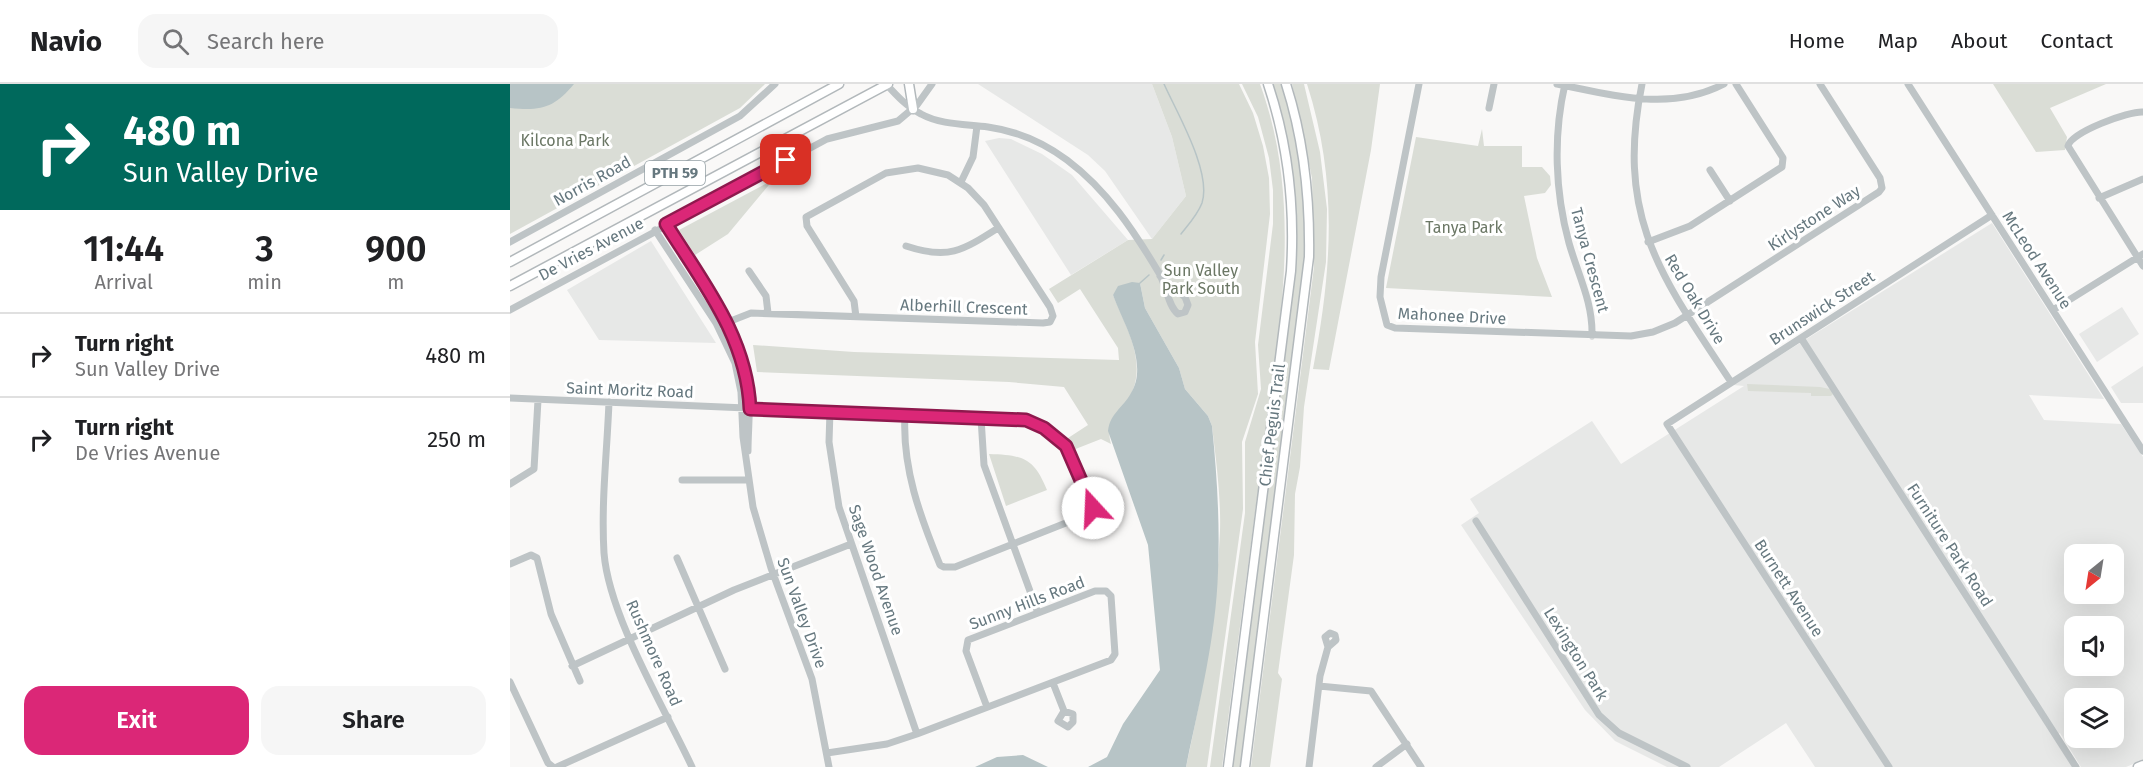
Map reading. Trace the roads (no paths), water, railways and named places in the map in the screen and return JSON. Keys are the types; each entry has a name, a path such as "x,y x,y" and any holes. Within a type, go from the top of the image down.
{"main road":[{"name":"PTH 59","path":"510,262 839,84"},
{"name":"PTH 59","path":"510,286 887,84"},
{"path":"909,84 913,109"},
{"name":"Chief Peguis Trail","path":"1228,767 1291,265 1292,218 1288,172 1279,122 1268,84"},
{"name":"Chief Peguis Trail","path":"1245,767 1309,257 1309,213 1304,160 1286,84"},
{"path":"2138,767 2143,765"}],"street":[{"name":"Norris Road","path":"510,242 740,116 775,84"},
{"path":"887,84 913,109 938,120 1007,131 1031,139 1078,170 1107,196 1160,276 1173,309 1178,314 1185,312 1188,305 1185,297 1160,276"},
{"path":"913,109 932,84"},
{"name":"Mahonee Drive","path":"1419,84 1381,277 1380,297 1387,325 1395,328 1592,336 1643,335 1687,315"},
{"path":"1489,108 1494,84"},
{"path":"1562,84 1639,99 1671,100 1704,94 1724,84"},
{"name":"Tanya Crescent","path":"1562,84 1558,133 1560,194 1569,241 1589,301 1592,336"},
{"name":"Red Oak Drive","path":"1642,84 1633,135 1633,170 1638,205 1648,242 1663,276 1731,382"},
{"path":"1648,242 1684,229 1780,169 1784,164 1783,158 1736,84"},
{"name":"Kirlystone Way","path":"1687,315 1882,188 1880,178 1820,84"},
{"name":"McLeod Avenue","path":"1908,84 2143,451"},
{"name":"De Vries Avenue","path":"510,310 827,139 893,123 913,109"},
{"path":"2143,112 2093,127 2068,141 2070,151 2099,198 2140,256 2143,266"},
{"path":"961,183 973,158 977,126"},
{"name":"Alberhill Crescent","path":"718,327 751,313 856,317 1050,322 1053,316 979,199 961,183 928,170 894,171 870,181 806,217 807,226 854,301 856,317"},
{"path":"1710,170 1730,201"},
{"path":"2099,198 2143,179"},
{"name":"Brunswick Street","path":"1667,424 1992,215"},
{"name":"Sun Valley Drive","path":"666,224 727,322 745,368 747,468 753,507 774,574 812,679 829,767"},
{"path":"906,246 930,254 957,252 998,228"},
{"name":"Sun Valley Drive","path":"655,230 718,327 735,363 746,409"},
{"path":"2053,310 2140,256"},
{"path":"749,271 766,296 768,313"},
{"name":"Furniture Park Road","path":"1801,338 2076,767"},
{"name":"Saint Moritz Road","path":"510,398 1026,420 1055,435 1073,459 1092,503 1091,513 1012,544"},
{"path":"510,484 534,469 538,399"},
{"name":"Rushmore Road","path":"609,402 604,554 617,608 692,767"},
{"name":"Sage Wood Avenue","path":"830,411 832,475 839,507 917,734"},
{"path":"905,415 905,445 914,496 940,564 944,567 955,567 1012,544"},
{"path":"981,418 984,465 1038,613"},
{"name":"Burnett Avenue","path":"1667,424 1889,767"},
{"path":"682,480 748,480"},
{"name":"Lexington Park","path":"1476,521 1599,715 1619,733 1687,767"},
{"path":"572,666 698,606 851,544"},
{"path":"510,564 531,555 537,558 551,614 580,681"},
{"path":"677,558 725,669"},
{"name":"Sunny Hills Road","path":"827,753 887,744 1111,660 1115,647 1111,596 1101,589 973,637 965,645 987,706"},
{"path":"1309,767 1319,686 1328,647"},
{"path":"510,682 548,763 555,767 668,717"},
{"path":"1053,683 1064,711"},
{"path":"1319,686 1371,691 1421,767"},
{"path":"1376,767 1407,744"}],"waterway":[{"path":"1164,84 1192,143 1198,159 1204,190 1202,203 1196,215 1181,234"},
{"path":"1161,260 1164,255"},
{"path":"1140,283 1149,275"}],"park label":[{"name":"Kilcona Park","path":"565,140"},
{"name":"Tanya Park","path":"1464,227"},
{"name":"Sun Valley Park South","path":"1201,279"}]}
